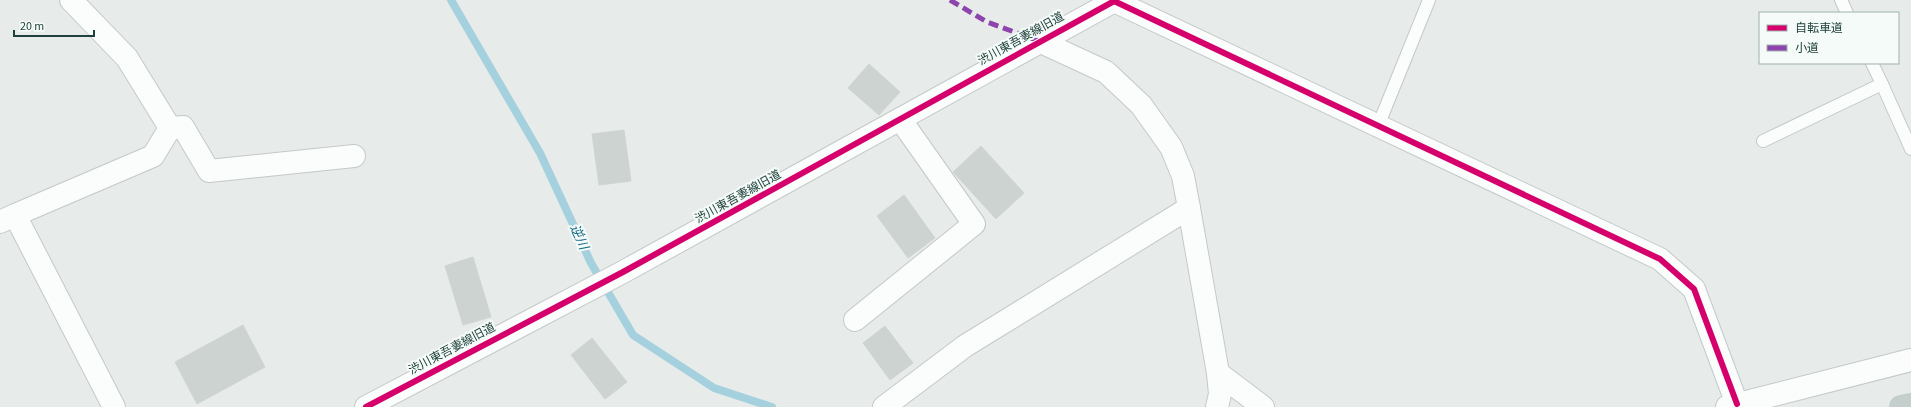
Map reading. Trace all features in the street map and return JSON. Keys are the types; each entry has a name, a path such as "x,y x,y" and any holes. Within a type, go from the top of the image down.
{"highway":[{"path":"1901,407 1911,404"}],"street":[{"path":"71,0 127,58 170,128"},
{"path":"1115,1 1660,260 1694,289 1732,406 1911,360"},
{"name":"渋川東吾妻線旧道","path":"366,407 623,272 1039,41 1115,1"},
{"path":"1039,41 1106,72 1141,105 1172,148 1183,176 1218,373 1220,394 1217,407"},
{"path":"855,320 974,224 900,119"},
{"path":"170,128 183,127 209,171 354,156"},
{"path":"114,407 8,219 153,156 170,128"},
{"path":"884,407 965,346 1189,208"},
{"path":"1218,373 1263,407"}],"lane":[{"path":"1378,126 1429,0"},
{"path":"1841,0 1847,12"},
{"path":"1872,64 1911,149"},
{"path":"1763,141 1882,84"}],"building":[{"path":"869,64 900,92 879,115 848,88"},
{"path":"624,130 631,181 599,185 592,134"},
{"path":"981,146 1024,193 996,219 953,172"},
{"path":"904,195 935,238 908,258 877,216"},
{"path":"473,257 491,317 463,325 445,266"},
{"path":"243,325 265,367 197,404 175,362"},
{"path":"885,326 913,363 890,380 863,343"},
{"path":"592,338 627,382 605,399 571,355"}],"waterway":[{"name":"逆川","path":"451,0 540,153 591,263 633,335 714,388 772,407"}],"marked path":[{"path":"950,0 987,22 1039,41"}],"cycle path":[{"path":"366,407 623,272 1116,0"},
{"path":"1114,1 1660,259 1694,289 1737,404"}]}
